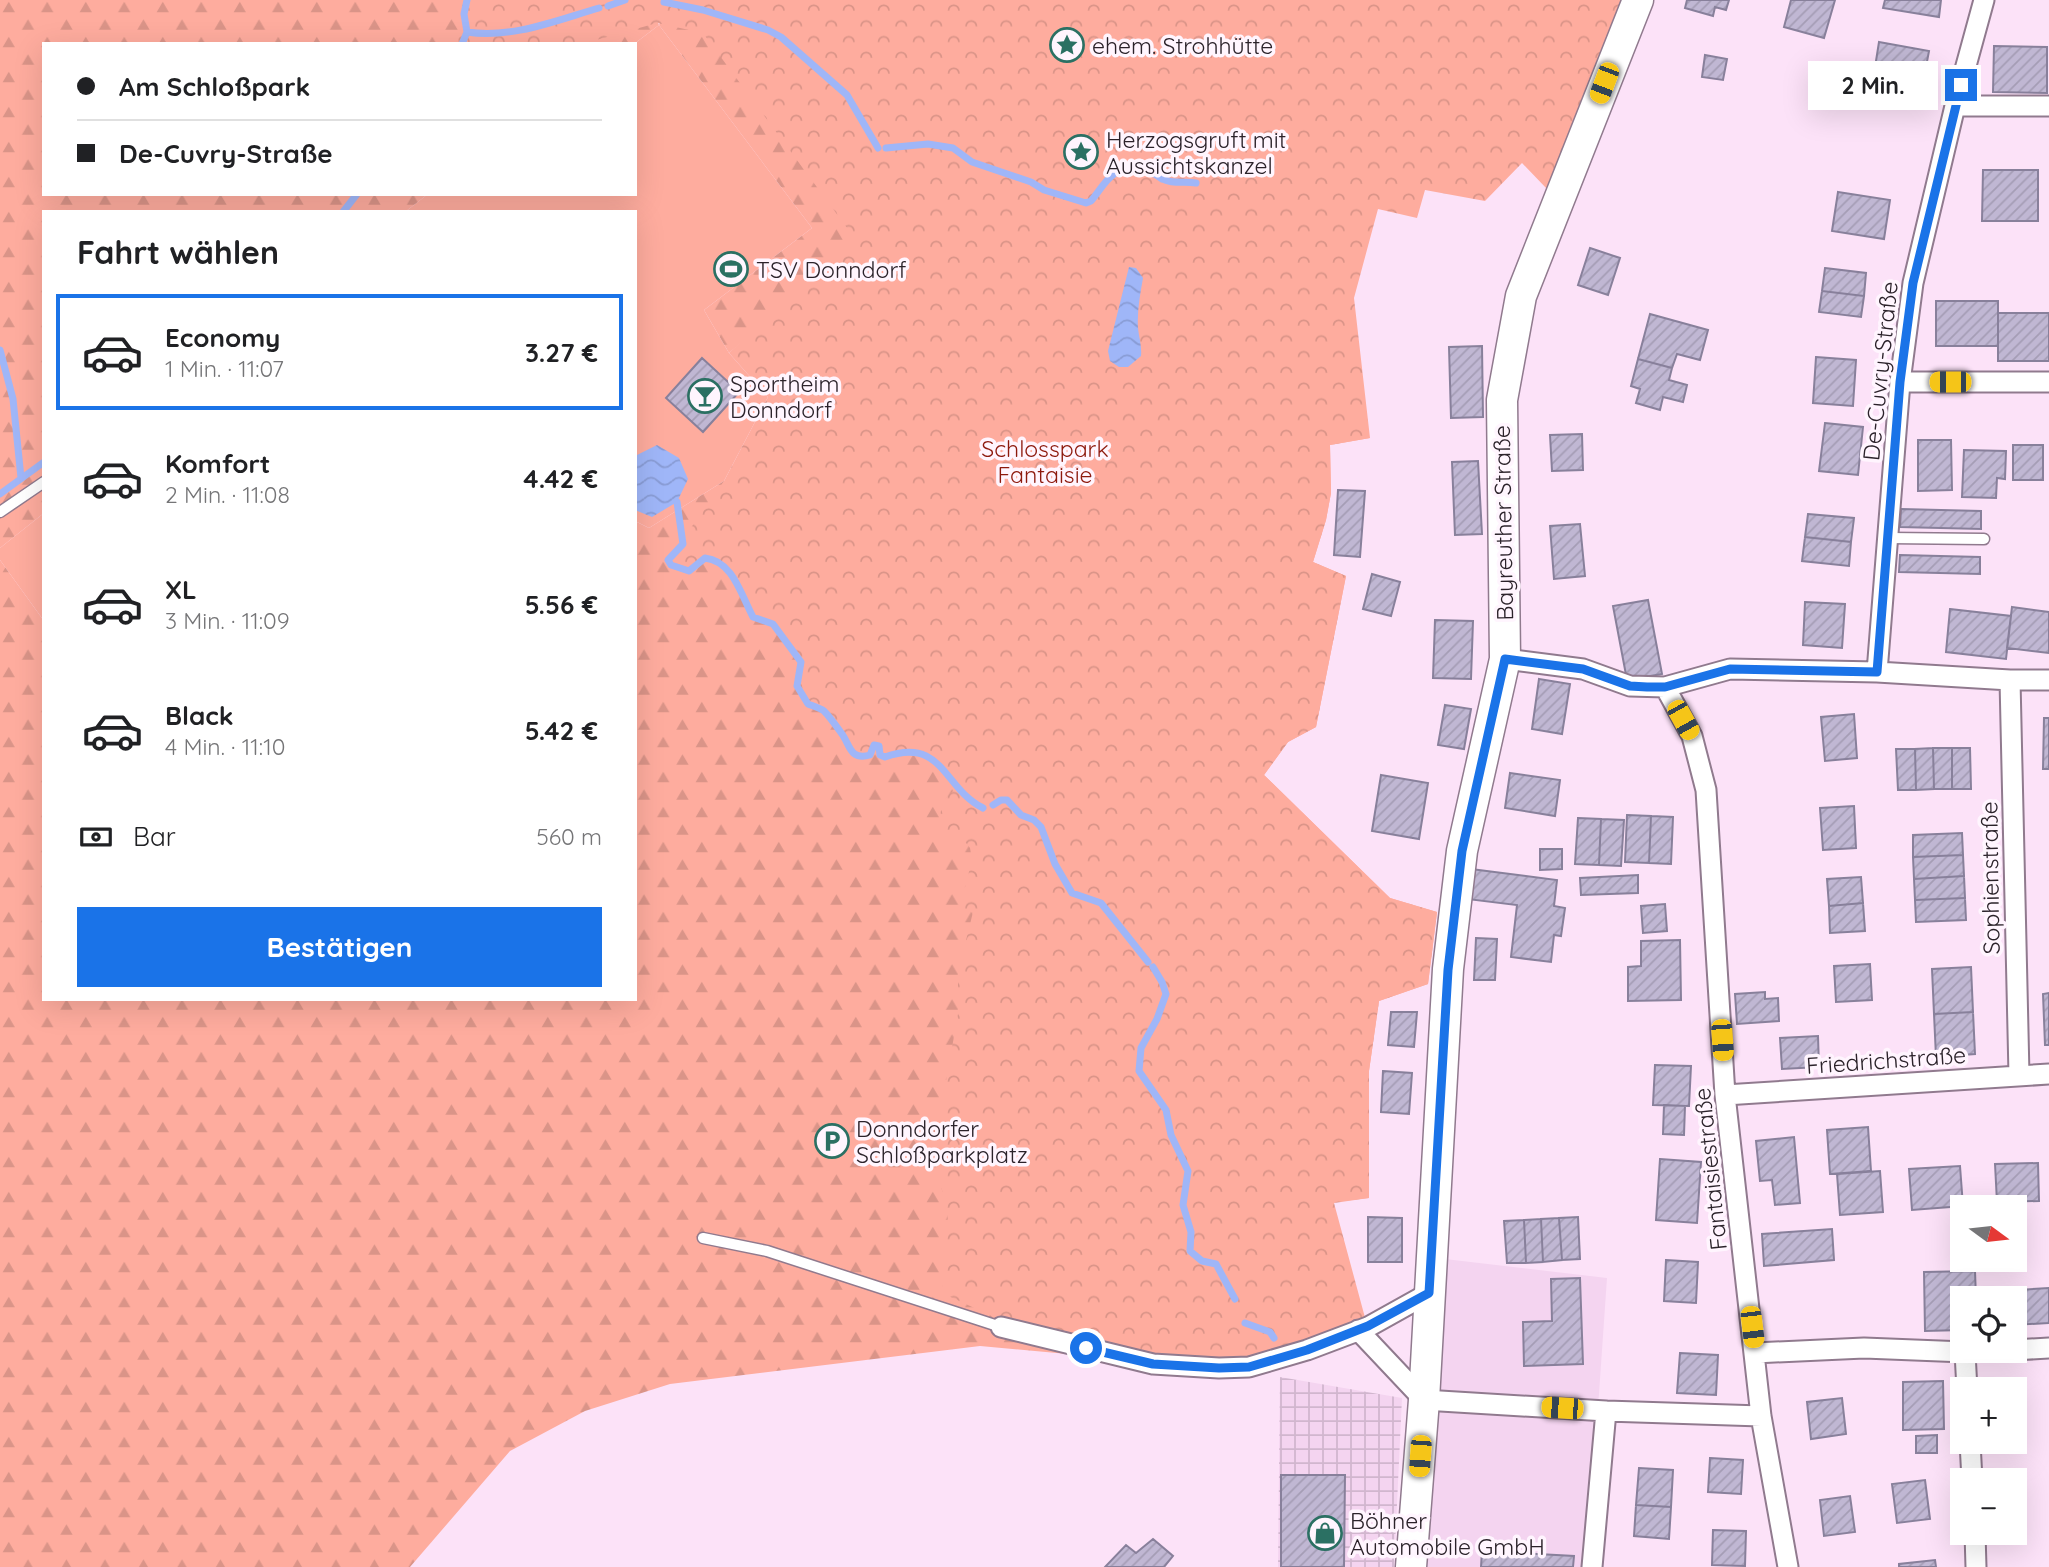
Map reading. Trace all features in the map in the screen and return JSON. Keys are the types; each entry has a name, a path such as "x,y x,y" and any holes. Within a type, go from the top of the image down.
{"main road":[{"name":"Bayreuther Straße","path":"1411,1567 1424,1401 1448,970 1462,851 1505,659 1502,400 1521,296 1638,0"}],"street":[{"name":"De-Cuvry-Straße","path":"1877,672 1900,382 1913,283 1955,106 1984,0"},
{"path":"1955,106 2049,106"},
{"path":"1900,382 2049,382"},
{"path":"1505,659 1583,669 1630,686 1665,687 1730,669 2049,680"},
{"name":"Sophienstraße","path":"2010,680 2019,1075"},
{"name":"Fantaisiestraße","path":"1665,687 1692,737 1706,790 1725,1095 1761,1416 1788,1567"},
{"name":"Friedrichstraße","path":"1725,1095 2049,1074"},
{"path":"1001,1327 1153,1364 1249,1367 1307,1350 1359,1330 1429,1293"},
{"path":"1359,1330 1424,1401 1761,1416"},
{"path":"1755,1353 1864,1348 1950,1351"},
{"path":"2027,1349 2049,1348"},
{"path":"1592,1567 1606,1411"},
{"path":"1975,1545 1976,1567"}],"lane":[{"path":"0,512 42,483"},
{"path":"1888,538 1984,539"},
{"path":"703,1238 767,1251 1001,1327"}],"shaded area":[{"path":"1445,1259 1607,1278 1587,1567 1418,1567"},
{"path":"1280,1377 1402,1398 1394,1567 1278,1567"}],"green space":[{"path":"0,0 646,0 659,25 637,42 42,42 42,196 425,196 408,210 42,210 42,515 0,548"},
{"name":"Schlosspark Fantaisie","path":"463,0 1625,0 1547,189 1522,163 1485,201 1425,190 1417,218 1378,209 1354,298 1370,438 1330,445 1331,493 1313,562 1346,576 1316,727 1288,742 1264,775 1390,898 1437,912 1428,984 1379,1001 1369,1071 1369,1198 1334,1203 1367,1325 1219,1368 1011,1325 942,1293 948,1214 933,1154 958,1014 958,973 973,912 960,907 972,860 970,848 963,839 936,835 943,801 958,786 930,757 903,751 885,757 880,755 879,746 874,745 870,755 854,754 826,713 808,704 797,686 801,662 773,624 753,617 735,580 723,565 705,558 689,571 671,565 668,560 724,481 768,397 729,353 853,236 703,33 657,23 589,42 459,42"},
{"path":"673,0 1144,0 729,353 704,310 812,228 659,25"},
{"path":"659,25 812,228 704,310 729,353 768,397 724,481 649,528 637,522 637,210 408,210 425,196 637,196 637,42"},
{"path":"1226,415 1370,438 1330,445 1331,493 1313,562 1346,576 1316,727 1288,742 1264,775 1390,898 1437,912 1428,984 1379,1001 1369,1071 1369,1198 1334,1202 1219,1368 980,1346 670,1384 585,1411 510,1451 410,1567 0,1567 0,560 42,618 42,1001 637,1001 637,522 649,528 724,481"},
{"path":"42,515 42,618 0,560 0,548"}],"water":[{"path":"1129,267 1136,268 1143,278 1138,315 1141,356 1128,367 1119,367 1110,361 1108,351"},
{"path":"657,445 679,458 688,479 677,502 652,517 637,511 637,455"}],"building":[{"path":"1687,0 1729,0 1726,10 1715,7 1713,16 1685,8"},
{"path":"1791,0 1835,0 1824,38 1784,27"},
{"path":"1885,0 1941,0 1939,17 1883,8"},
{"path":"1879,42 1929,51 1922,88 1873,80"},
{"path":"1994,46 2047,47 2047,93 1993,92"},
{"path":"1705,55 1727,59 1723,80 1702,77"},
{"path":"1983,170 2038,170 2038,221 1982,221"},
{"path":"1838,192 1890,200 1884,239 1832,231"},
{"path":"1590,248 1620,258 1608,295 1578,285"},
{"path":"1825,268 1866,273 1864,296 1822,291"},
{"path":"1822,291 1864,296 1861,317 1819,312"},
{"path":"1936,301 1998,301 1998,346 1936,346"},
{"path":"1998,313 2049,313 2049,361 1998,361"},
{"path":"1650,314 1708,330 1700,360 1677,354 1672,368 1638,359"},
{"path":"1482,346 1483,417 1451,418 1449,347"},
{"path":"1816,357 1856,360 1853,406 1813,403"},
{"path":"702,358 739,392 703,432 666,398"},
{"path":"1638,359 1672,368 1669,380 1687,385 1683,402 1663,397 1660,410 1636,403 1640,389 1631,386"},
{"path":"1825,423 1863,427 1858,475 1819,471"},
{"path":"1582,434 1583,470 1552,471 1550,435"},
{"path":"1918,440 1951,440 1952,490 1918,491"},
{"path":"2013,445 2043,445 2043,480 2013,480"},
{"path":"1964,450 2006,451 2005,479 1997,478 1996,498 1962,497"},
{"path":"1478,461 1482,534 1455,535 1452,462"},
{"path":"1338,490 1365,491 1360,557 1334,555"},
{"path":"1901,509 1981,511 1981,529 1900,527"},
{"path":"1808,514 1854,518 1851,542 1805,537"},
{"path":"1580,524 1585,576 1554,579 1550,526"},
{"path":"1805,537 1851,542 1849,566 1802,561"},
{"path":"1900,555 1980,557 1980,574 1899,572"},
{"path":"1372,574 1400,582 1391,616 1363,609"},
{"path":"1648,600 1662,674 1627,680 1613,606"},
{"path":"1805,602 1845,604 1842,648 1803,645"},
{"path":"2012,607 2049,612 2049,653 2007,648"},
{"path":"1950,609 2011,616 2006,659 1946,652"},
{"path":"1435,620 1473,621 1471,679 1433,678"},
{"path":"1539,679 1570,684 1562,734 1532,729"},
{"path":"1445,705 1471,709 1464,749 1438,745"},
{"path":"1854,714 1857,758 1825,761 1821,717"},
{"path":"2044,718 2049,718 2049,769 2043,769"},
{"path":"1933,748 1952,748 1952,789 1934,789"},
{"path":"1933,748 1934,789 1916,790 1915,749"},
{"path":"1952,748 1970,748 1971,789 1952,789"},
{"path":"1896,749 1915,749 1916,790 1898,790"},
{"path":"1510,773 1560,780 1555,816 1505,808"},
{"path":"1381,775 1428,783 1419,839 1372,831"},
{"path":"1854,806 1856,848 1823,850 1820,808"},
{"path":"1627,815 1651,816 1649,863 1625,862"},
{"path":"1651,816 1673,817 1671,864 1649,863"},
{"path":"1578,818 1601,819 1599,865 1575,864"},
{"path":"1601,819 1624,820 1621,866 1599,865"},
{"path":"1962,833 1963,855 1913,857 1913,835"},
{"path":"1540,849 1562,849 1562,869 1540,870"},
{"path":"1963,855 1964,876 1914,879 1913,857"},
{"path":"1471,869 1557,880 1554,906 1565,908 1561,936 1554,935 1551,962 1511,957 1517,905 1467,899"},
{"path":"1638,875 1638,893 1581,895 1580,878"},
{"path":"1964,876 1965,898 1915,900 1914,879"},
{"path":"1861,877 1863,903 1829,906 1827,879"},
{"path":"1965,898 1966,920 1916,922 1915,900"},
{"path":"1863,903 1865,931 1830,933 1829,906"},
{"path":"1665,904 1667,931 1643,933 1641,906"},
{"path":"1476,938 1497,939 1495,980 1474,980"},
{"path":"1680,940 1681,1000 1628,1001 1628,967 1641,966 1641,941"},
{"path":"1870,964 1872,1000 1836,1002 1834,966"},
{"path":"1971,967 1973,1012 1934,1014 1932,969"},
{"path":"1765,992 1765,999 1778,998 1779,1021 1737,1024 1735,994"},
{"path":"2049,993 2049,1045 2045,1045 2043,994"},
{"path":"1391,1012 1417,1012 1414,1047 1388,1045"},
{"path":"1973,1012 1975,1054 1936,1057 1934,1014"},
{"path":"1818,1036 1819,1067 1782,1069 1780,1038"},
{"path":"1655,1065 1691,1066 1689,1106 1653,1105"},
{"path":"1383,1071 1412,1073 1409,1114 1381,1112"},
{"path":"1664,1105 1685,1106 1684,1135 1663,1134"},
{"path":"1868,1127 1871,1171 1830,1174 1827,1130"},
{"path":"1794,1137 1800,1203 1775,1205 1772,1180 1760,1181 1756,1141"},
{"path":"1660,1159 1701,1162 1697,1223 1656,1220"},
{"path":"2038,1163 2039,1201 2027,1201 2027,1195 1997,1195 1995,1164"},
{"path":"1960,1166 1962,1195 1950,1195 1950,1207 1912,1210 1909,1169"},
{"path":"1880,1171 1883,1212 1840,1215 1837,1174"},
{"path":"1368,1217 1402,1218 1402,1262 1368,1262"},
{"path":"1578,1217 1580,1259 1562,1260 1559,1218"},
{"path":"1559,1218 1562,1260 1543,1262 1541,1219"},
{"path":"1541,1219 1543,1262 1526,1263 1524,1220"},
{"path":"1524,1220 1526,1263 1507,1263 1504,1221"},
{"path":"1832,1229 1834,1260 1764,1266 1762,1234"},
{"path":"1666,1260 1698,1262 1696,1303 1664,1301"},
{"path":"1924,1272 1975,1272 1976,1286 1950,1286 1950,1330 1925,1331"},
{"path":"1580,1278 1583,1364 1524,1366 1523,1322 1552,1321 1551,1279"},
{"path":"2049,1288 2049,1323 2027,1324 2027,1289"},
{"path":"1680,1353 1718,1355 1716,1395 1677,1393"},
{"path":"1943,1381 1944,1429 1903,1430 1903,1382"},
{"path":"1842,1398 1846,1434 1811,1439 1807,1402"},
{"path":"1937,1435 1937,1453 1916,1453 1916,1436"},
{"path":"1710,1458 1743,1460 1741,1494 1708,1492"},
{"path":"1639,1468 1673,1470 1671,1507 1636,1505"},
{"path":"1281,1475 1345,1475 1344,1567 1281,1567"},
{"path":"1925,1480 1930,1519 1897,1523 1892,1484"},
{"path":"1850,1496 1855,1532 1824,1536 1820,1500"},
{"path":"1636,1505 1671,1507 1669,1539 1634,1536"},
{"path":"1713,1530 1746,1531 1745,1566 1712,1565"},
{"path":"1153,1539 1173,1556 1164,1567 1105,1567 1126,1545 1136,1553"},
{"path":"1482,1551 1574,1556 1573,1567 1481,1567"},
{"path":"1935,1560 1936,1567 1899,1567 1899,1564"}],"waterway":[{"path":"463,42 467,32 464,14 467,0"},
{"path":"608,6 625,0"},
{"path":"664,2 703,10 768,30 781,37 847,95 878,148"},
{"path":"467,32 517,31 599,8"},
{"path":"886,148 928,144 953,148 972,162 1086,203 1091,201 1111,177 1126,169 1151,172 1162,179"},
{"path":"1165,180 1196,183"},
{"path":"345,210 355,196"},
{"path":"0,350 13,399 21,478"},
{"path":"0,494 42,463"},
{"path":"677,502 683,544 668,560 671,565 689,571 705,558 723,565 735,580 753,617 773,624 801,662 797,686 808,704 826,713 854,754 870,755 874,745 879,746 880,755 885,757 904,752 919,753 941,767 959,789 983,808"},
{"path":"993,805 1007,800 1021,815 1034,820 1041,827 1055,864 1072,893 1101,903 1148,962"},
{"path":"1153,967 1166,994 1157,1019 1141,1048 1139,1071 1166,1110 1171,1135 1188,1171 1183,1205 1191,1232 1190,1251 1202,1261 1216,1264 1235,1299"},
{"path":"1245,1323 1270,1332 1274,1338"}],"place":[{"name":"ehem. Strohhütte","path":"1067,45"},
{"name":"Herzogsgruft mit Aussichtskanzel","path":"1081,152"},
{"name":"TSV Donndorf","path":"731,269"},
{"name":"Sportheim Donndorf","path":"705,396"},
{"name":"Donndorfer Schloßparkplatz","path":"832,1141"},
{"name":"Böhner Automobile GmbH","path":"1325,1533"}],"route":[{"path":"1086,1348 1153,1364 1249,1367 1307,1350 1368,1326 1429,1293 1448,970 1462,851 1505,659 1583,669 1630,686 1647,687 1665,687 1730,669 1877,672 1900,382 1913,283 1961,85"}]}
